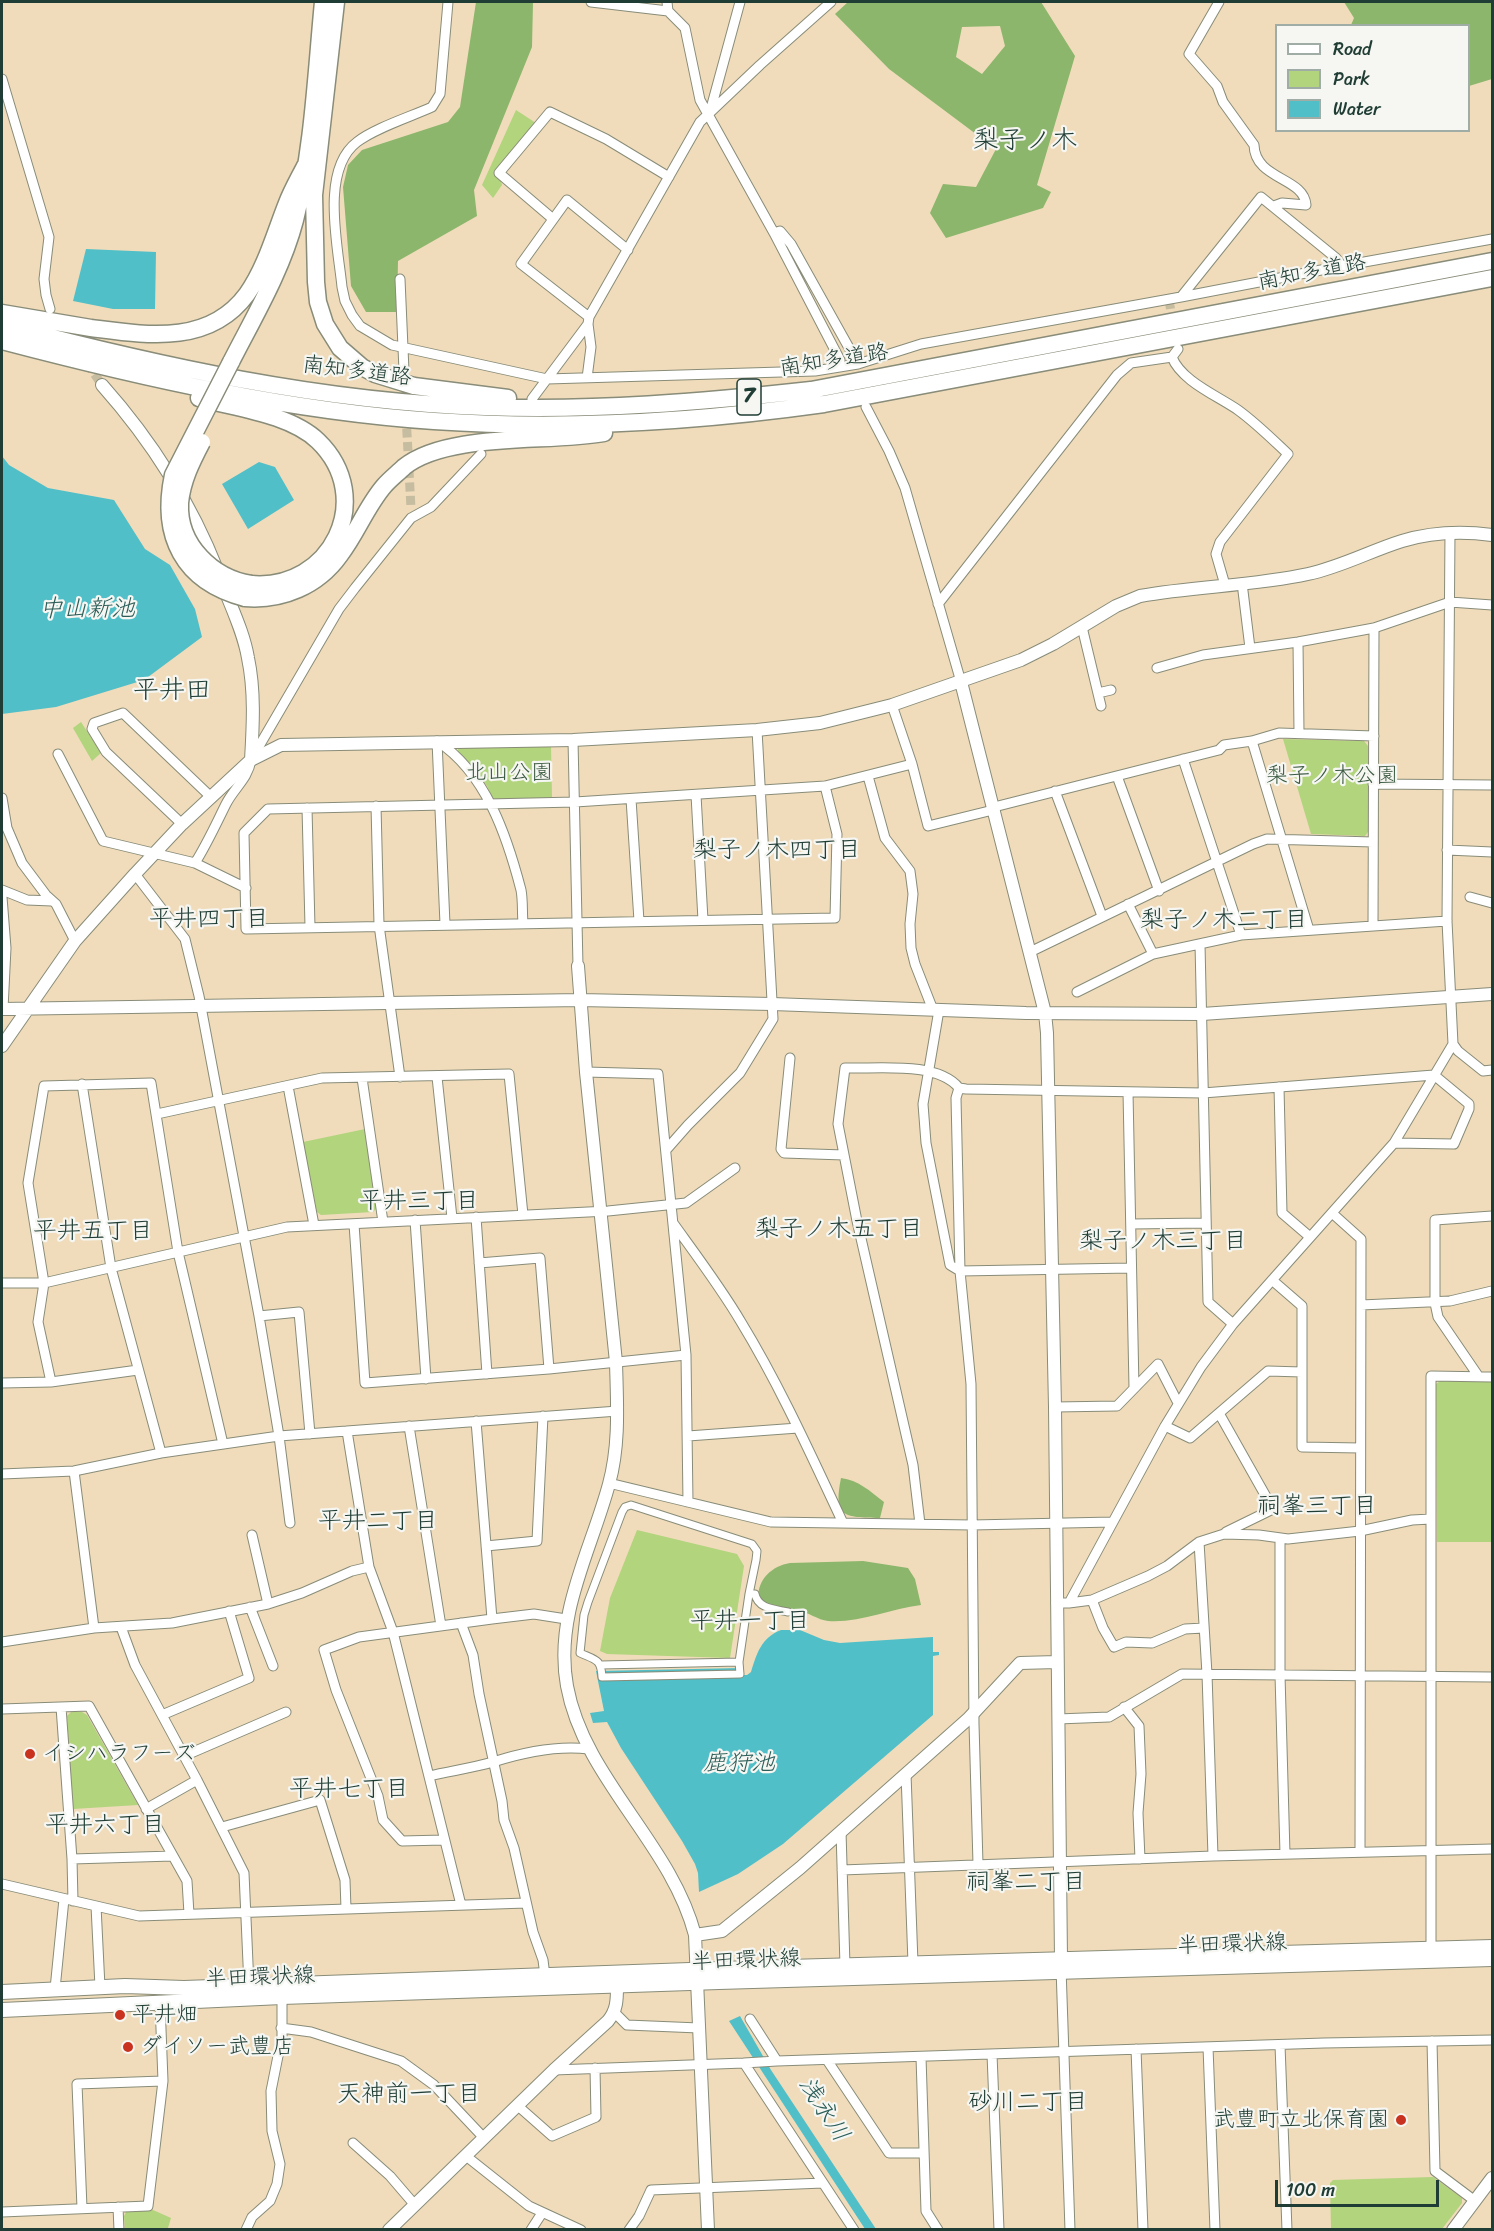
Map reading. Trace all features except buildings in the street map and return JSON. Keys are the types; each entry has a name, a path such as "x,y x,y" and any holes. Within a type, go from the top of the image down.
{"highway":[{"path":"322,2 305,166 291,234 192,460 182,493 180,511 185,533 195,551 206,564 264,599 282,596 298,590 328,569 340,555 385,484 422,455 468,444 599,434 694,418"},
{"path":"336,2 314,195 316,282 325,324 340,348 362,367 392,380 414,386 516,398 655,397 681,403"},
{"path":"2,313 154,335 189,332 217,321 240,302 252,285 262,267 288,201 305,166"},
{"path":"236,364 285,276 314,195"},
{"name":"南知多道路","path":"2,325 198,372 336,394 483,407 593,407 681,403 811,390 1492,261"},
{"name":"南知多道路","path":"2,344 261,399 434,421 590,424 694,418 824,404 1492,278"},
{"path":"2,344 19,354 275,418 303,430 319,442 331,456 343,484 344,510 338,537 329,552 315,567 298,577 248,591"}],"main road":[{"name":"半田環状線","path":"2,1992 100,1987 249,1986 544,1976 698,1976 1061,1965 1492,1947"},
{"name":"半田環状線","path":"2,2010 282,1997 617,1986 698,1976 913,1963 1061,1965 1492,1959"}],"street":[{"path":"448,2 441,94 432,107 363,138 350,148 336,174 333,192 345,301 360,326 392,345 404,348 547,379 776,374 815,371 858,364 921,344 1492,239"},
{"path":"591,2 668,6 685,28 700,100 774,233 840,360"},
{"path":"709,114 740,2"},
{"path":"532,399 588,320 700,122 831,2"},
{"path":"1219,2 1189,54 1216,86 1223,102 1254,145 1254,153 1262,167 1298,189 1306,198 1306,205 1282,203 1274,206"},
{"path":"2,79 49,237 44,279 50,309"},
{"path":"553,219 499,173 550,112 606,139 669,177"},
{"path":"1182,297 1261,197 1336,258 1342,266"},
{"path":"586,378 591,347 588,320 521,264 567,200 628,250"},
{"path":"774,233 780,231 791,244 858,364"},
{"path":"400,279 404,371"},
{"path":"938,604 1117,375 1131,363 1175,353 1175,365 1197,384 1239,411 1288,454 1220,542 1216,554 1225,585"},
{"path":"102,385 138,428 192,512 241,631 248,657 252,709 251,760 247,775 227,802 213,833 195,863"},
{"path":"866,407 905,488 962,682 1045,1013 1049,1090 1056,1524 1063,1603 1057,1662 1059,1862 1070,2229"},
{"path":"2,1046 75,940 182,824 251,760 339,609 411,513 431,507 481,454"},
{"path":"251,760 281,745 573,740 757,730 820,723 892,705 1021,660 1116,606 1140,596 1285,578 1329,569 1403,541 1428,535 1450,532 1492,535"},
{"path":"1450,532 1447,921 1453,1044 1458,1051 1483,1071 1492,1070"},
{"path":"1242,583 1250,648"},
{"path":"1157,669 1203,655 1298,642 1374,628 1450,602 1492,605"},
{"path":"1082,627 1101,706"},
{"path":"1373,925 1374,628"},
{"path":"1298,642 1299,733"},
{"path":"1098,693 1110,690"},
{"path":"892,705 912,764 928,826 1279,733 1374,736"},
{"path":"182,824 106,752 92,729 94,723 123,713 212,798"},
{"path":"666,1150 740,1073 773,1018 757,730"},
{"path":"573,740 580,1000 616,1362 618,1411 615,1450 609,1483 566,1619 564,1659 567,1684 576,1718 589,1749 663,1861 689,1912 695,1935 708,2229"},
{"path":"437,741 471,773 485,792 510,851 521,891 523,923"},
{"path":"437,741 445,924"},
{"path":"1252,741 1309,930"},
{"path":"58,754 103,842 195,863 246,888"},
{"path":"1183,759 1240,935"},
{"path":"825,786 837,834 835,918 246,928 244,833 268,808 575,802 696,795 825,786 912,764"},
{"path":"868,776 885,838 910,871 913,894 910,924 912,948 915,964 936,1010 923,1104 926,1143 950,1265 960,1271 1131,1268"},
{"path":"1117,776 1159,891"},
{"path":"1373,784 1492,785"},
{"path":"1055,791 1102,916"},
{"path":"696,795 703,920"},
{"path":"2,798 7,828 22,863 52,901 75,940"},
{"path":"631,799 639,921"},
{"path":"376,807 378,925 400,1077"},
{"path":"307,808 310,927"},
{"path":"1030,952 1252,844 1267,839 1373,842"},
{"path":"1447,850 1492,852"},
{"path":"135,874 185,939 201,1005 259,1316 279,1436 290,1523"},
{"path":"2,890 27,900 52,901"},
{"path":"2,897 6,948 2,1009 580,1000 1045,1013 1202,1014 1492,994"},
{"path":"1470,897 1492,903"},
{"path":"1128,904 1153,954"},
{"path":"1077,992 1153,954 1240,935 1447,921"},
{"path":"1200,944 1208,1302 1233,1324"},
{"path":"1063,1603 1113,1522 1178,1403 1201,1368 1233,1324 1394,1143 1453,1044"},
{"path":"790,1058 781,1149 784,1153 844,1155"},
{"path":"920,1524 913,1465 838,1124 845,1068 928,1070 955,1083 959,1088"},
{"path":"586,1072 658,1074 686,1355 688,1502"},
{"path":"157,1114 322,1078 509,1074 523,1215"},
{"path":"959,1088 1203,1093 1434,1075 1469,1104 1454,1144 1394,1143"},
{"path":"437,1077 452,1218"},
{"path":"362,1078 383,1222"},
{"path":"51,1382 38,1322 44,1282 28,1183 44,1086 151,1083 178,1252 223,1444"},
{"path":"82,1084 111,1268 161,1453"},
{"path":"288,1086 314,1225"},
{"path":"1279,1086 1282,1213 1310,1237"},
{"path":"959,1088 956,1098 960,1271 971,1384 978,1864"},
{"path":"1128,1092 1134,1388"},
{"path":"2,1283 44,1282 288,1227 601,1211 686,1203 735,1168"},
{"path":"1332,1213 1361,1239 1360,1851"},
{"path":"1479,1377 1438,1317 1435,1220 1492,1216"},
{"path":"476,1217 487,1374"},
{"path":"414,1220 426,1379"},
{"path":"673,1223 739,1319 798,1428 843,1523"},
{"path":"1131,1224 1205,1223"},
{"path":"354,1224 365,1383 549,1370 686,1355"},
{"path":"479,1263 540,1258 549,1370"},
{"path":"1272,1280 1302,1306 1302,1447 1360,1448"},
{"path":"1361,1305 1436,1303 1492,1291"},
{"path":"259,1316 299,1312 310,1434"},
{"path":"1054,1407 1117,1406 1158,1364 1178,1403"},
{"path":"2,1383 51,1382 138,1370"},
{"path":"1166,1426 1190,1438 1268,1371 1302,1372"},
{"path":"1431,1948 1431,1376 1492,1377"},
{"path":"2,1474 74,1471 161,1453 279,1436 618,1411"},
{"path":"1063,1603 1092,1600 1148,1576 1167,1566 1199,1542 1224,1533 1273,1509 1220,1414"},
{"path":"486,1546 537,1541 543,1416"},
{"path":"476,1421 492,1619"},
{"path":"410,1426 441,1626"},
{"path":"688,1436 798,1428"},
{"path":"347,1431 369,1567 393,1632 460,1905"},
{"path":"74,1471 94,1628"},
{"path":"609,1483 771,1522 972,1526 1113,1522"},
{"path":"628,1506 637,1506 712,1533 752,1544 757,1551 749,1594 740,1674 602,1677 601,1665 598,1661 580,1653 581,1636 588,1602 622,1512 628,1506"},
{"path":"1224,1533 1280,1539 1360,1531 1412,1520 1431,1519"},
{"path":"252,1535 268,1604"},
{"path":"1280,1539 1280,1675 1285,1854"},
{"path":"1199,1542 1207,1674 1213,1856"},
{"path":"2,1642 94,1628 172,1623 268,1604 303,1593 352,1571 369,1567"},
{"path":"749,1594 755,1594 756,1600 763,1606 788,1612"},
{"path":"1092,1600 1103,1628 1114,1647 1125,1642 1152,1643 1185,1629 1204,1628"},
{"path":"250,1607 273,1666"},
{"path":"162,1715 249,1678 229,1611"},
{"path":"444,1840 402,1841 383,1820 378,1796 336,1690 324,1650 359,1637 492,1619 534,1614 566,1619"},
{"path":"461,1623 473,1655 504,1820 514,1848 533,1932 543,1960 544,1976"},
{"path":"121,1627 130,1656 222,1827 244,1873 249,1986"},
{"path":"573,1636 581,1636"},
{"path":"601,1665 740,1662"},
{"path":"695,1935 722,1931 800,1868 974,1712 1020,1663 1057,1662"},
{"path":"693,1663 694,1675"},
{"path":"648,1664 648,1676"},
{"path":"1058,1719 1109,1717 1182,1674 1492,1677"},
{"path":"2,1709 89,1706 187,1881 189,1914"},
{"path":"55,1989 69,1900 72,1859 60,1707"},
{"path":"1124,1707 1139,1726 1140,1859"},
{"path":"184,1756 286,1712"},
{"path":"429,1776 505,1757 555,1748 589,1749"},
{"path":"906,1774 913,1963"},
{"path":"146,1809 197,1780"},
{"path":"222,1827 320,1800 345,1880 346,1908"},
{"path":"841,1831 845,1966"},
{"path":"842,1870 1360,1851 1492,1849"},
{"path":"72,1859 173,1856"},
{"path":"2,1884 139,1916 526,1902"},
{"path":"96,1906 100,1987"},
{"path":"389,2229 615,2013 617,1986"},
{"path":"246,2229 252,2217 270,2201 277,2184 280,2164 272,2131 271,2091 282,2036 282,1997"},
{"path":"2,2212 148,2206 163,2081 160,2003"},
{"path":"615,2013 627,2025 699,2028"},
{"path":"750,2019 777,2061"},
{"path":"281,2028 311,2032 401,2061 434,2085 484,2138"},
{"path":"554,2070 1064,2051 1492,2040"},
{"path":"1432,2041 1435,2171 1475,2201"},
{"path":"1280,2045 1287,2229"},
{"path":"1208,2047 1215,2229"},
{"path":"1136,2049 1143,2229"},
{"path":"992,2054 999,2229"},
{"path":"921,2057 926,2211 939,2229"},
{"path":"827,2060 889,2154 924,2153"},
{"path":"744,2062 854,2229"},
{"path":"518,2106 552,2136 597,2117 595,2068"},
{"path":"82,2208 77,2084 163,2081"},
{"path":"354,2143 390,2176 414,2204"},
{"path":"365,2152 372,2143"},
{"path":"466,2156 529,2206 581,2229"},
{"path":"1453,2229 1492,2178"},
{"path":"629,2229 639,2216 651,2190 823,2183"},
{"path":"118,2207 119,2229"},
{"path":"531,2229 542,2213"}],"green space":[{"path":"476,2 533,2 532,47 474,190 477,216 398,261 397,312 366,312 351,286 343,187 348,165 362,150 448,122 460,107"},
{"path":"848,2 1041,2 1075,56 1037,185 1051,192 1043,208 946,238 930,213 943,184 976,187 996,149 889,69 835,14","holes":["1000,26 1005,46 982,74 956,57 962,27"]},
{"path":"1344,2 1492,2 1492,79 1470,86 1470,24 1351,24 1354,18"},
{"path":"516,110 539,125 499,173 502,185 493,198 482,185"},
{"path":"81,722 101,753 92,761 73,728"},
{"name":"梨子ノ木公園","path":"1283,739 1364,741 1368,746 1368,832 1365,836 1311,834"},
{"name":"北山公園","path":"551,746 552,798 495,799 481,778 458,756 458,748"},
{"path":"365,1129 376,1209 373,1212 321,1215 317,1212 303,1142"},
{"path":"1440,1381 1492,1382 1492,1542 1437,1542 1436,1384"},
{"path":"841,1478 869,1490 884,1502 880,1518 858,1517 844,1513 839,1501"},
{"path":"637,1530 737,1554 744,1566 730,1658 607,1654 600,1651 610,1598"},
{"path":"863,1561 908,1568 915,1579 921,1605 852,1620 828,1621 801,1611 771,1606 758,1598 763,1579 777,1567 790,1563"},
{"path":"71,1712 82,1712 87,1715 138,1805 73,1809 67,1716"},
{"path":"1433,2177 1462,2198 1462,2203 1442,2229 1331,2229 1330,2183 1333,2180"},
{"path":"153,2210 171,2218 168,2228 172,2229 125,2229 126,2212"}],"water":[{"path":"86,249 156,252 155,309 113,309 73,301"},
{"name":"中山新池","path":"2,456 9,465 48,488 114,500 145,549 170,565 195,609 202,637 144,680 56,707 2,714"},
{"path":"259,462 275,467 294,500 248,529 222,484"},
{"name":"鹿狩池","path":"781,1630 800,1630 824,1640 840,1643 933,1637 933,1652 939,1652 939,1655 933,1656 933,1715 783,1844 738,1874 699,1892 695,1864 682,1841 621,1748 607,1722 593,1723 590,1713 604,1711 596,1671 742,1668 742,1675 747,1675 751,1672 764,1642"},
{"path":"740,2016 771,2070 876,2229 865,2229 729,2021"}],"tunnel":[{"path":"1169,300 1173,324"},
{"path":"87,363 102,385"},
{"path":"406,415 411,508"}],"place":[{"name":"イシハラフーズ","path":"30,1754"},
{"name":"平井畑","path":"120,2015"},
{"name":"ダイソー武豊店","path":"128,2047"},
{"name":"武豊町立北保育園","path":"1401,2120"}],"district":[{"name":"梨子ノ木","path":"1025,141"},
{"name":"平井田","path":"172,691"},
{"name":"梨子ノ木四丁目","path":"777,851"},
{"name":"平井四丁目","path":"209,920"},
{"name":"梨子ノ木二丁目","path":"1224,921"},
{"name":"平井三丁目","path":"419,1202"},
{"name":"梨子ノ木五丁目","path":"839,1230"},
{"name":"平井五丁目","path":"93,1232"},
{"name":"梨子ノ木三丁目","path":"1163,1242"},
{"name":"祠峯三丁目","path":"1317,1507"},
{"name":"平井二丁目","path":"378,1522"},
{"name":"平井一丁目","path":"750,1622"},
{"name":"平井七丁目","path":"349,1790"},
{"name":"平井六丁目","path":"105,1826"},
{"name":"祠峯二丁目","path":"1026,1883"},
{"name":"天神前一丁目","path":"409,2095"},
{"name":"砂川二丁目","path":"1028,2103"}],"water label":[{"name":"浅永川","path":"823,2110"}]}
